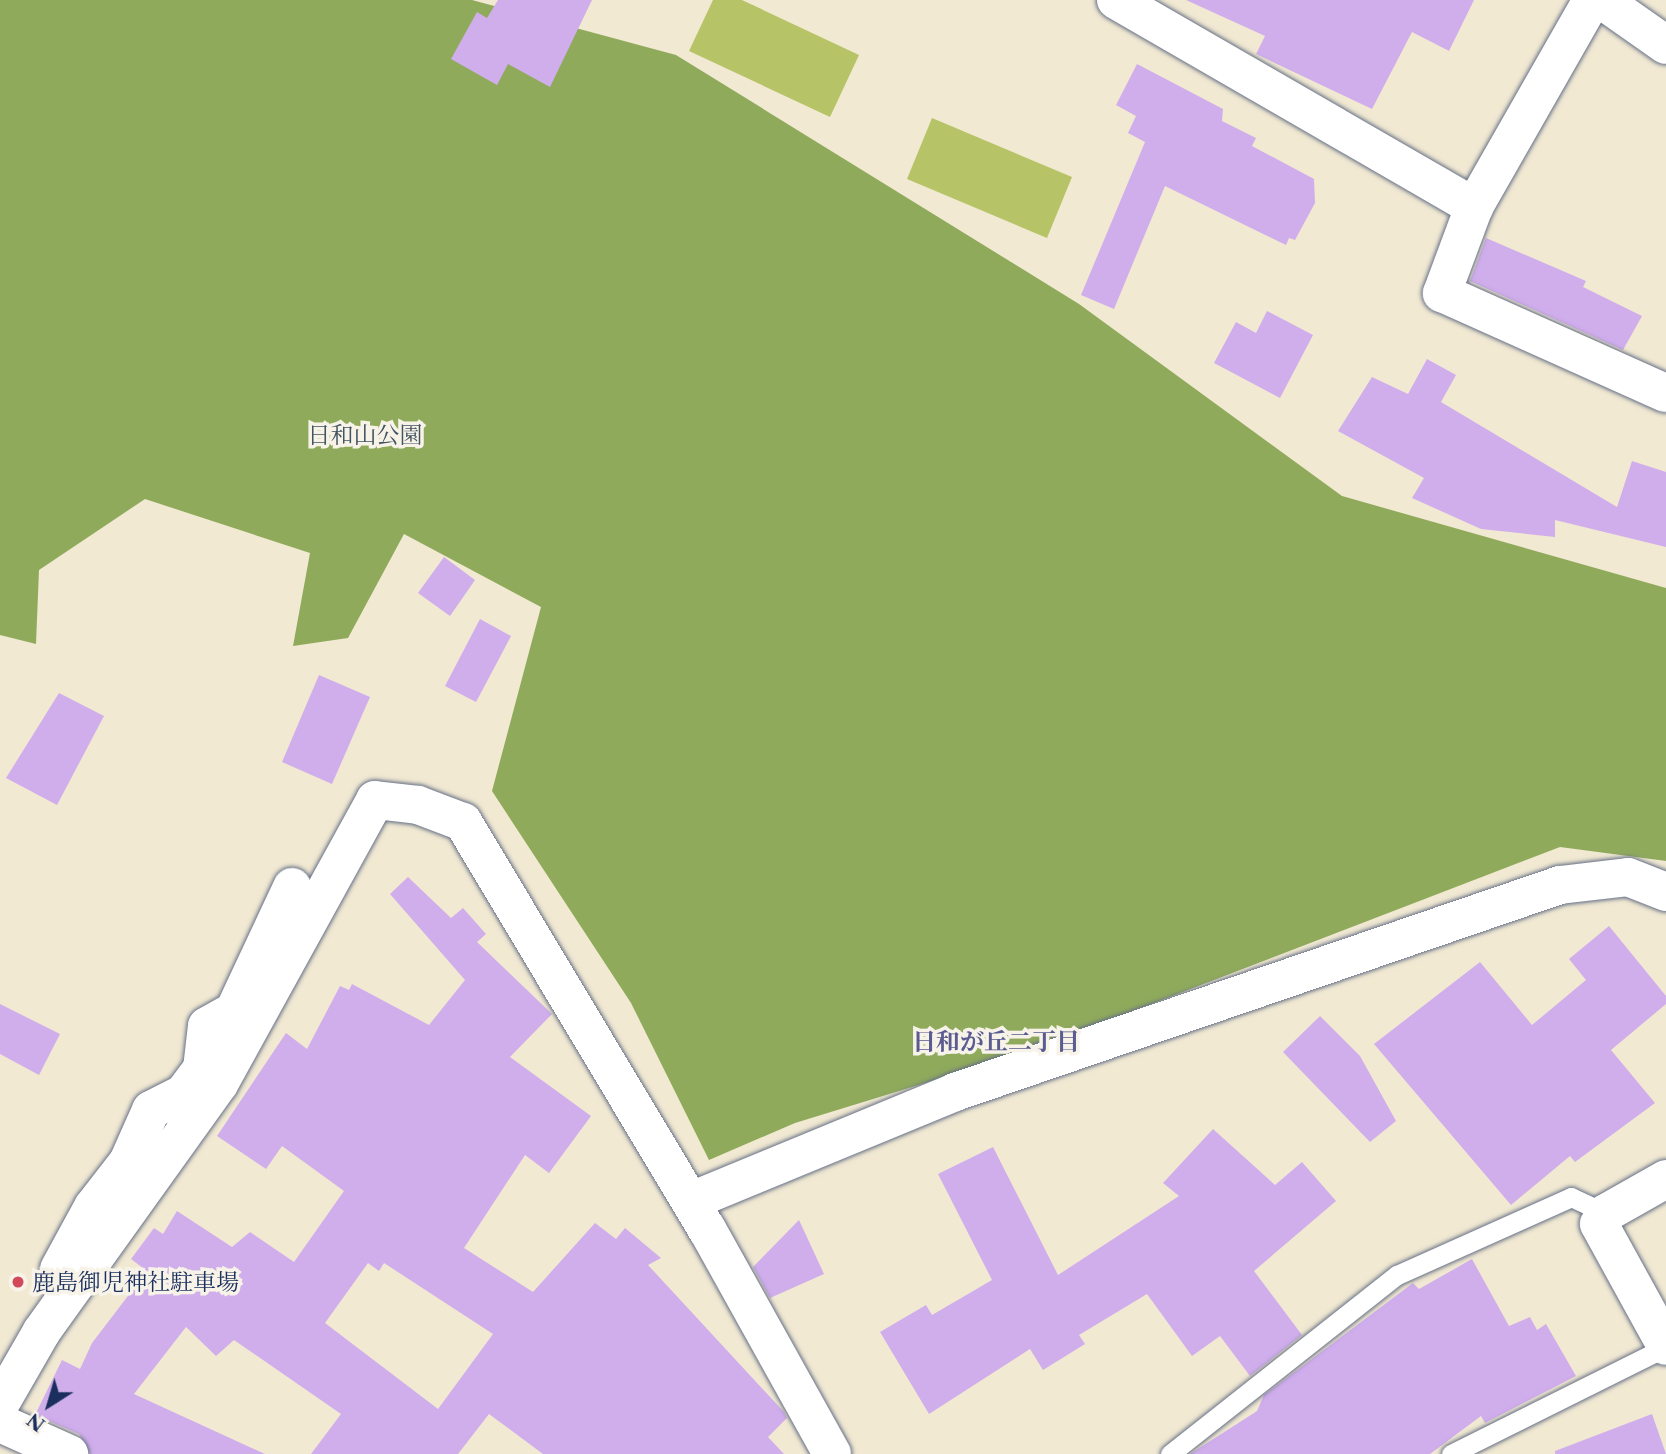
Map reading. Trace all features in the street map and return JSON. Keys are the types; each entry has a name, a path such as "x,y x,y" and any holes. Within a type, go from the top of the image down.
{"street":[{"path":"1116,0 1474,207"},
{"path":"1592,0 1474,207 1442,293 1666,393"},
{"path":"1602,0 1666,45"},
{"path":"0,1404 42,1331 219,1084 374,800 418,805 463,822 691,1201 832,1454"},
{"path":"691,1201 955,1092 1560,885 1628,877 1666,892"},
{"path":"0,1355 128,1161 150,1110 183,1094 202,1069 207,1026 234,1011 292,887"},
{"path":"1666,1179 1606,1213 1599,1224 1666,1346"},
{"path":"0,1423 69,1454"}],"lane":[{"path":"1170,1454 1397,1275 1571,1197 1606,1213"},
{"path":"1451,1454 1666,1346"}],"green space":[{"name":"日和山公園","path":"0,0 472,0 676,55 1079,304 1342,496 1666,588 1666,861 1560,847 1029,1051 795,1123 709,1160 631,1003 492,791 541,607 404,534 348,638 293,646 310,553 145,499 39,570 36,644 0,635"},
{"path":"713,0 742,0 859,55 830,117 689,51"},
{"path":"932,118 1072,177 1047,238 907,179"}],"building":[{"path":"498,0 592,0 550,87 508,64 497,85 451,59 477,12 487,18"},
{"path":"1186,0 1474,0 1449,51 1412,32 1372,109 1256,54 1265,36"},
{"path":"1137,64 1223,109 1222,121 1256,138 1252,146 1314,179 1315,203 1295,240 1289,238 1286,245 1165,186 1114,309 1081,295 1145,142 1128,133 1136,116 1116,105"},
{"path":"1486,238 1586,281 1583,287 1642,316 1623,350 1470,281"},
{"path":"1267,311 1313,335 1280,398 1214,363 1236,322 1256,333"},
{"path":"1427,359 1456,375 1441,402 1617,507 1632,461 1666,472 1666,547 1555,520 1555,537 1481,529 1412,498 1424,478 1338,431 1372,377 1408,394"},
{"path":"444,557 475,580 450,616 418,593"},
{"path":"480,619 511,636 476,702 445,686"},
{"path":"319,675 370,697 332,784 282,762"},
{"path":"59,693 104,716 57,805 6,778"},
{"path":"408,877 451,918 463,908 486,934 477,942 552,1014 510,1057 591,1116 549,1173 525,1155 464,1248 533,1292 595,1223 616,1239 625,1228 661,1258 648,1265 784,1412 787,1418 768,1437 784,1454 543,1454 489,1414 458,1454 311,1454 341,1414 234,1340 216,1356 186,1327 134,1394 265,1454 90,1454 79,1434 35,1415 62,1360 80,1369 92,1343 147,1271 131,1259 154,1228 163,1234 177,1211 232,1247 250,1232 294,1262 344,1191 282,1146 266,1169 217,1136 286,1033 307,1049 340,986 349,990 352,984 429,1025 465,980 390,894","holes":["368,1263 379,1271 384,1263 493,1334 438,1409 325,1323"]},
{"path":"1609,926 1666,996 1666,1004 1611,1050 1655,1103 1575,1162 1570,1156 1511,1205 1374,1044 1480,962 1532,1025 1586,980 1569,959"},
{"path":"0,1004 60,1034 39,1075 0,1054"},
{"path":"1320,1016 1360,1056 1396,1121 1370,1142 1283,1052"},
{"path":"1213,1129 1275,1185 1302,1162 1336,1201 1254,1271 1302,1335 1250,1376 1220,1336 1192,1356 1147,1294 1079,1335 1085,1344 1043,1370 1030,1349 929,1414 880,1332 926,1305 932,1315 992,1280 938,1174 993,1147 1058,1275 1179,1196 1163,1183"},
{"path":"799,1220 824,1274 770,1298 753,1267"},
{"path":"1472,1259 1509,1326 1530,1317 1537,1330 1546,1324 1576,1376 1485,1423 1481,1416 1430,1454 1190,1454 1257,1411 1264,1395 1413,1283 1419,1289"},
{"path":"1652,1414 1666,1454 1555,1454 1555,1451"}],"place":[{"name":"鹿島御児神社駐車場","path":"18,1282"}],"district":[{"name":"日和が丘二丁目","path":"996,1042"}]}
